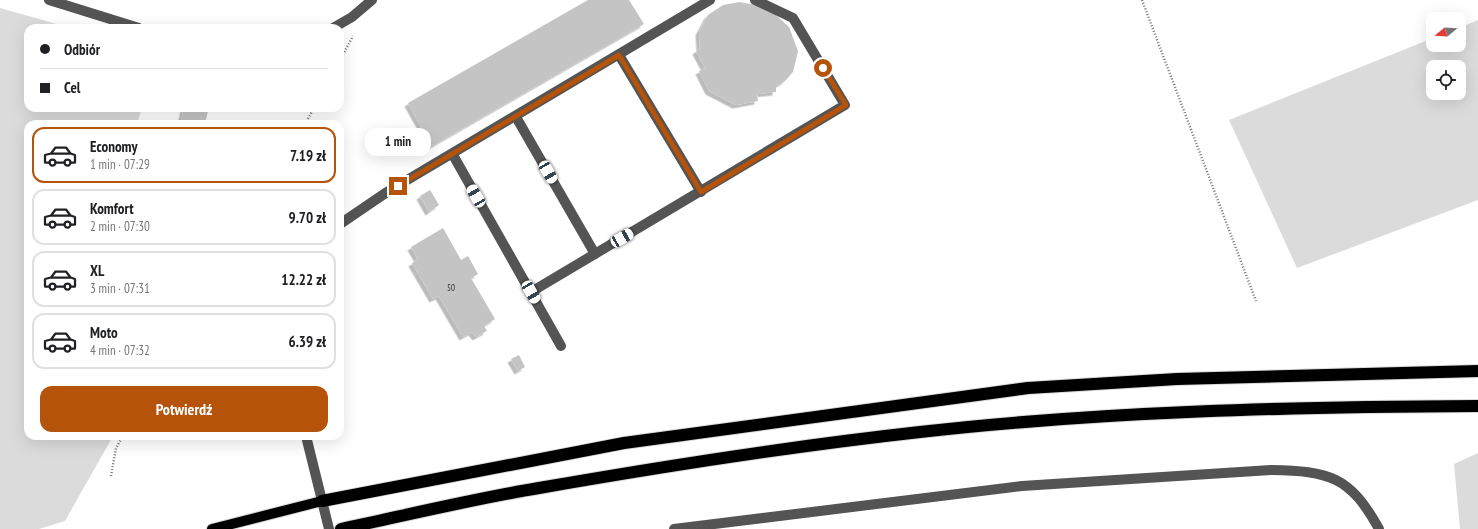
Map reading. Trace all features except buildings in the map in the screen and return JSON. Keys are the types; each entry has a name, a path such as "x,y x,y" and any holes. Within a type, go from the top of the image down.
{"highway":[{"path":"322,501 624,443 1028,388 1178,380 1478,371"},
{"path":"341,529 537,488 751,455 920,432 1041,421 1187,411 1341,406 1478,406"}],"main road":[{"path":"212,529 322,501"}],"street":[{"path":"49,0 126,24"},
{"path":"340,24 352,17 372,0"},
{"path":"344,221 366,205 710,0"},
{"path":"531,292 846,105 793,18 755,0"},
{"path":"619,55 701,192"},
{"path":"516,117 595,254"},
{"path":"453,154 561,346"},
{"path":"307,440 329,529"},
{"path":"674,529 1022,486 1271,470 1307,471 1335,478 1353,491 1369,510 1379,529"}],"path":[{"path":"1142,0 1256,301"},
{"path":"111,476 116,448 121,440"}],"shaded area":[{"path":"0,8 57,24 24,24 24,112 141,112 138,120 24,120 24,440 111,440 65,521 39,529 0,529"},
{"path":"1478,20 1478,200 1297,268 1229,120 1426,41 1426,52 1466,52 1466,25"},
{"path":"1478,453 1478,529 1460,529 1454,464"}],"route":[{"path":"398,186 619,55 701,192 846,105 823,68"}]}
